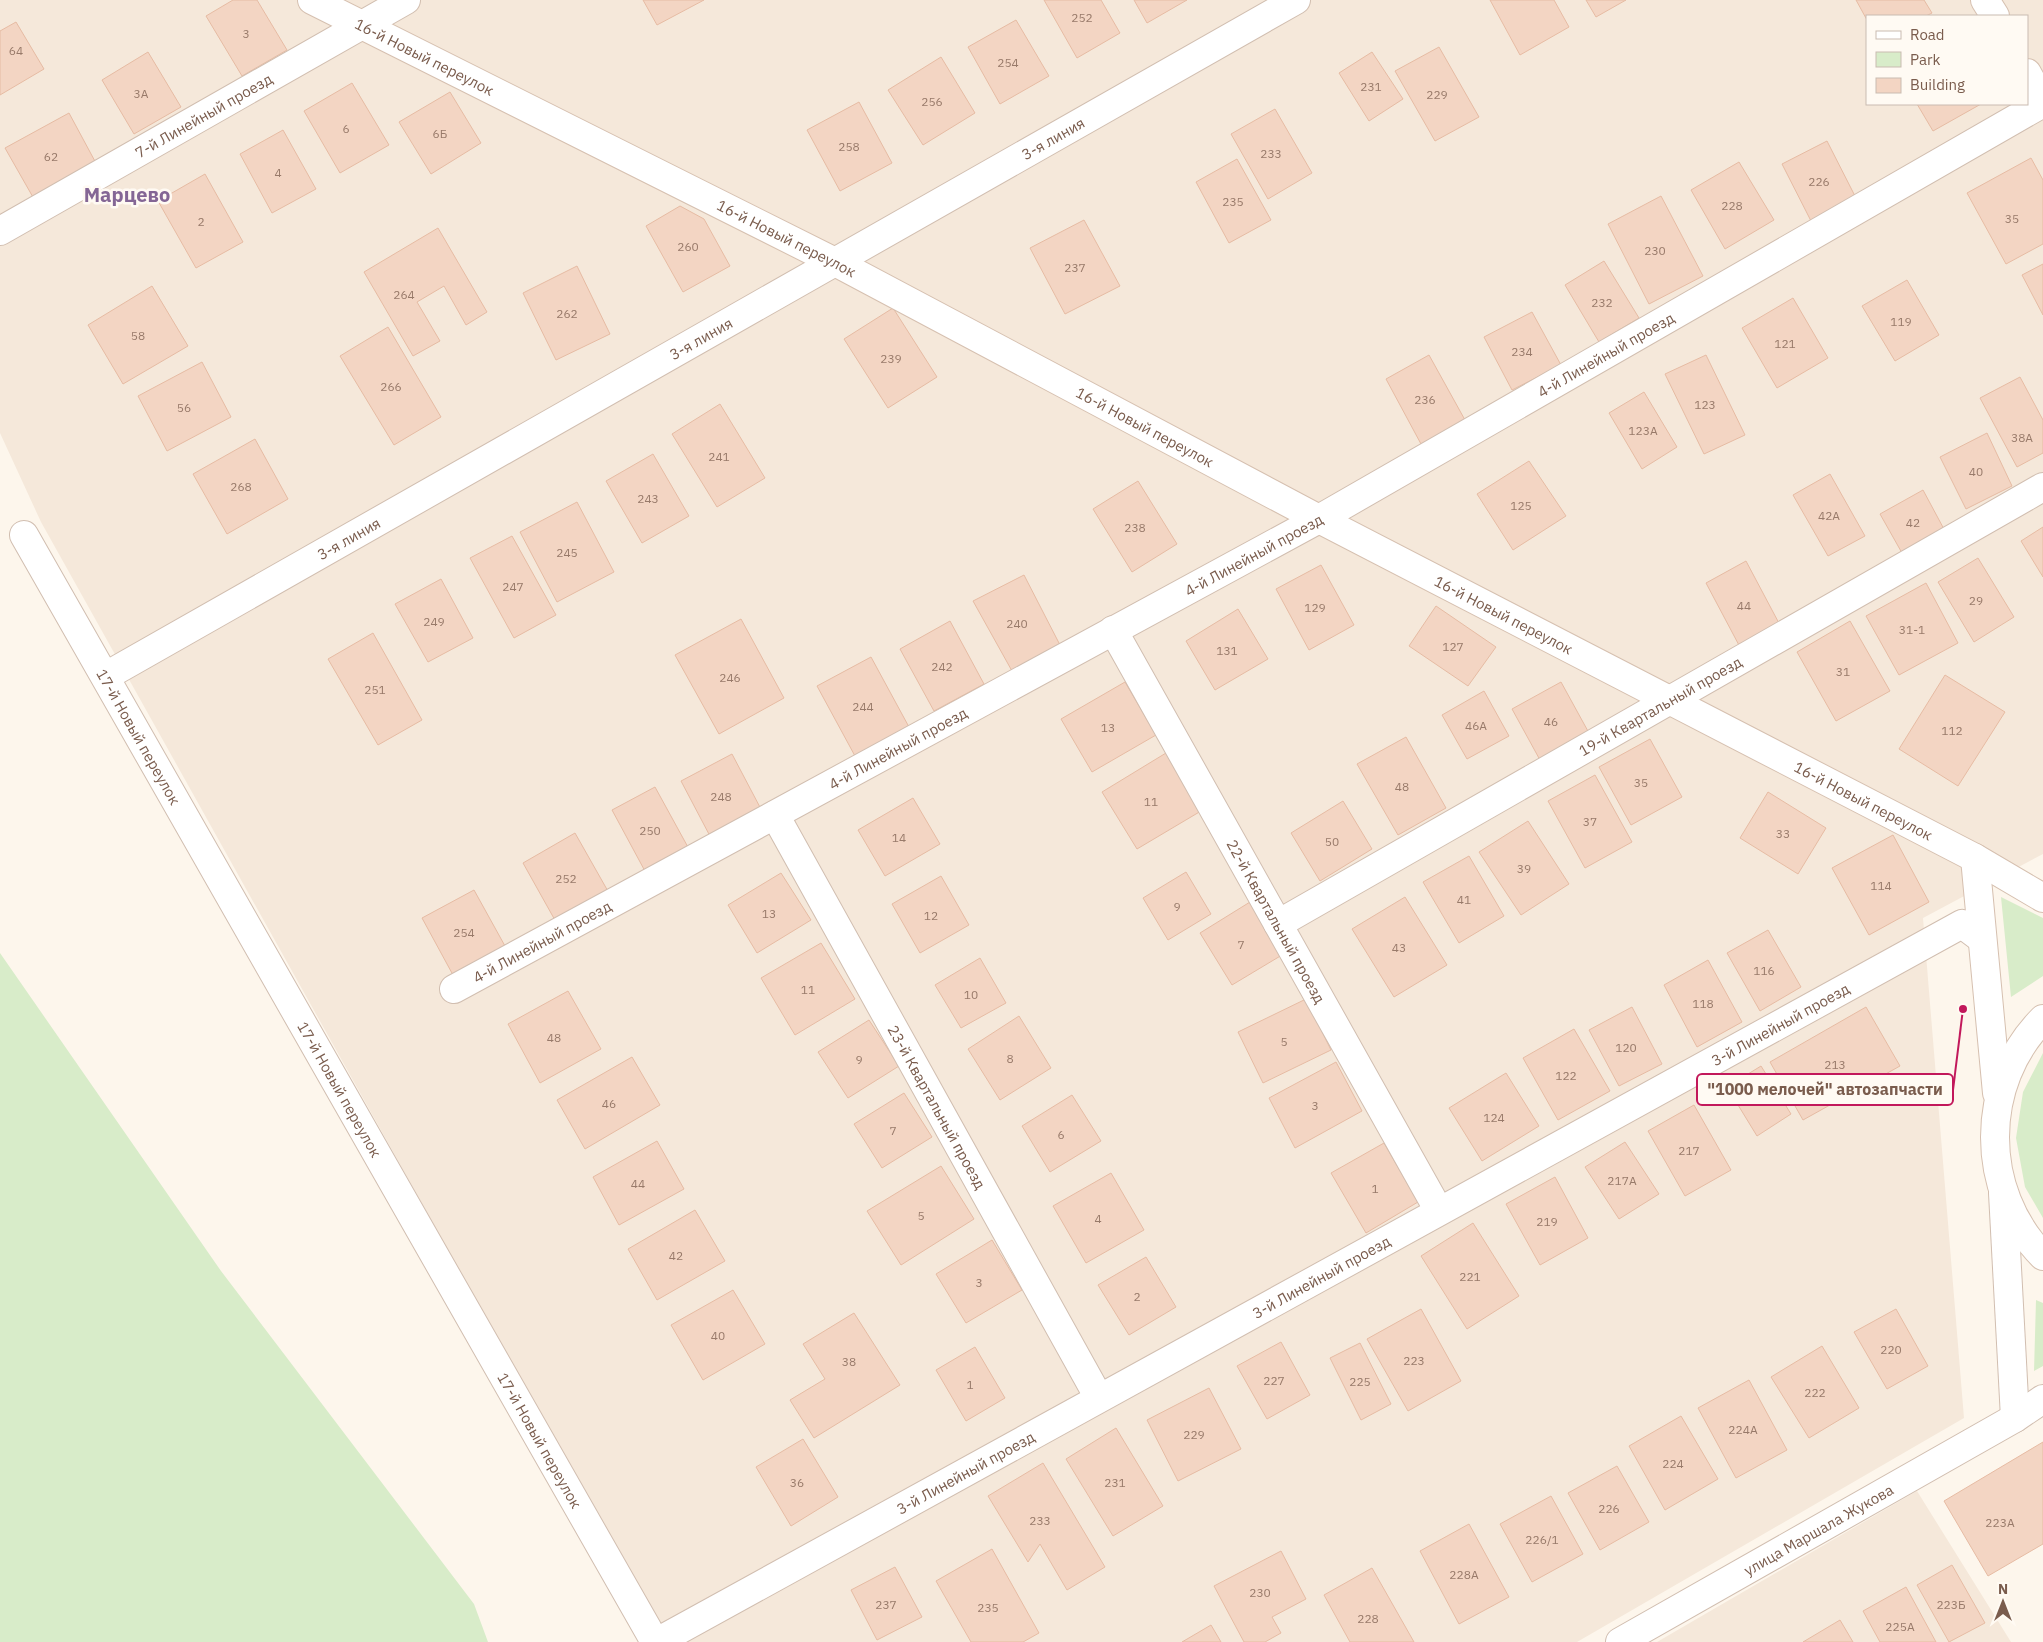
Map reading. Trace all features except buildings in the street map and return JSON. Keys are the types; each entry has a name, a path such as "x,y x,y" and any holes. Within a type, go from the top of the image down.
{"street":[{"name":"16-й Новый переулок","path":"312,0 835,262 1319,519 1975,858 2043,898"},
{"name":"7-й Линейный проезд","path":"0,232 406,0"},
{"name":"3-я линия","path":"106,676 1296,0"},
{"path":"1985,0 1993,15"},
{"path":"2028,75 2043,102"},
{"name":"4-й Линейный проезд","path":"454,989 1319,519 2043,102"},
{"name":"19-й Квартальный проезд","path":"1278,924 2043,488"},
{"name":"17-й Новый переулок","path":"24,535 656,1642"},
{"name":"22-й Квартальный проезд","path":"1114,630 1440,1211"},
{"name":"23-й Квартальный проезд","path":"775,814 1099,1398"},
{"path":"1975,858 1998,1101"},
{"name":"3-й Линейный проезд","path":"656,1642 1962,924 1982,939"},
{"path":"2015,1418 2003,1193 1996,1163 1994,1132 1998,1101 2006,1074 2019,1049 2043,1019"},
{"path":"2003,1193 2013,1215 2043,1256"},
{"name":"улица Маршала Жукова","path":"1620,1642 2015,1418 2043,1399"}],"shaded area":[{"path":"0,0 2043,0 2043,854 1923,918 1964,1418 1577,1642 667,1642 41,522 0,433"},
{"path":"1917,1491 2011,1642 1657,1642"}],"green space":[{"path":"2001,897 2043,918 2043,976 2011,997"},
{"path":"0,953 221,1271 474,1604 488,1642 0,1642"},
{"path":"2043,1053 2043,1218 2025,1187 2016,1138 2023,1092"},
{"path":"2036,1300 2043,1303 2043,1366 2034,1371"}],"place":[{"name":"\"1000 мелочей\" автозапчасти","path":"1963,1009"}],"district":[{"name":"Марцево","path":"127,194"}]}
